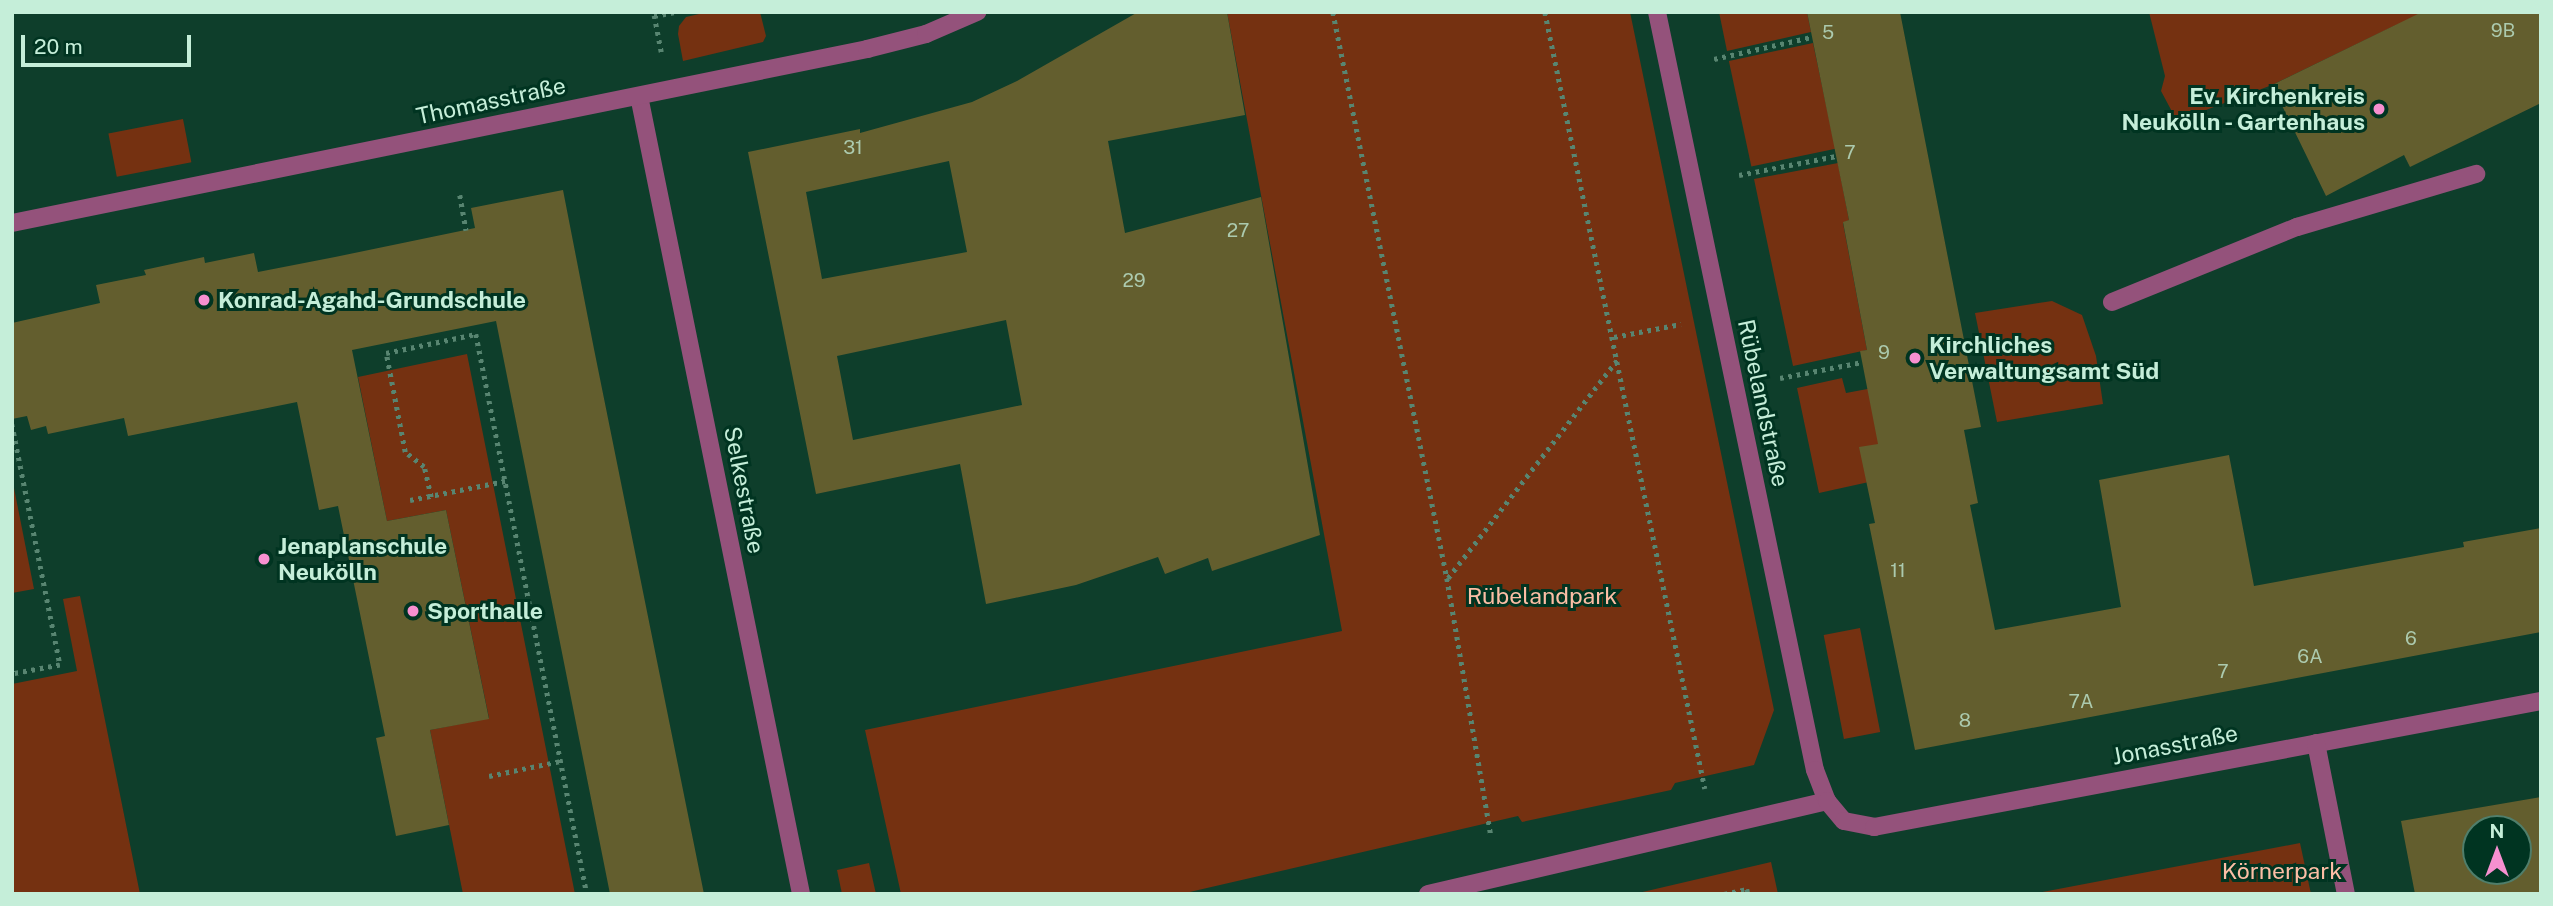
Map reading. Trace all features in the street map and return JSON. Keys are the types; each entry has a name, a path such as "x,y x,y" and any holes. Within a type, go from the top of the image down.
{"street":[{"name":"Thomasstraße","path":"12,223 867,49 926,34 976,12"},
{"name":"Rübelandstraße","path":"1657,12 1815,770 1827,801"},
{"name":"Selkestraße","path":"639,96 801,894"},
{"path":"2112,302 2297,227 2476,174"},
{"name":"Jonasstraße","path":"1827,801 1844,821 1874,827 2541,701"},
{"path":"2316,743 2346,894"},
{"path":"1428,894 1827,801"}],"path":[{"path":"663,58 654,16 674,12"},
{"path":"1333,12 1447,578 1491,836"},
{"path":"1545,12 1614,337 1704,789"},
{"path":"1714,59 1812,37"},
{"path":"1739,175 1836,156"},
{"path":"460,195 466,230"},
{"path":"1614,337 1720,315"},
{"path":"431,497 424,467 405,452 386,353 476,334 587,894"},
{"path":"1447,578 1618,359"},
{"path":"1780,378 1862,362"},
{"path":"12,424 60,665 12,674"},
{"path":"410,500 506,481"},
{"path":"489,776 561,761"},
{"path":"1724,894 1747,888 1748,894"}],"green space":[{"path":"708,12 760,12 766,36 763,42 683,61 679,26 686,17"},
{"name":"Rübelandpark","path":"1227,12 1630,12 1774,710 1754,765 1675,783 1671,790 1522,822 1518,816 1181,894 901,894 865,730 1342,631"},
{"path":"1719,12 1807,12 1811,32 1727,51"},
{"path":"2149,12 2430,12 2394,26 2272,85 2177,121 2161,91 2165,76"},
{"path":"1813,43 1835,149 1751,167 1729,61"},
{"path":"183,119 191,162 117,177 108,134"},
{"path":"1838,163 1849,220 1843,223 1867,350 1793,366 1754,179"},
{"path":"2052,301 2082,315 2096,356 2103,404 1997,422 1975,313"},
{"path":"467,354 575,894 463,894 430,730 489,718 446,510 387,521 358,377"},
{"path":"1842,378 1846,393 1878,387 1878,480 1819,493 1797,388"},
{"path":"12,478 34,589 12,593"},
{"path":"80,596 140,894 12,894 12,684 77,671 63,599"},
{"path":"1860,628 1880,732 1844,739 1824,635"},
{"name":"Körnerpark","path":"2300,843 2311,894 2032,894"},
{"path":"1771,862 1778,894 1634,894"},
{"path":"869,863 876,894 842,894 837,870"}],"building":[{"path":"1138,12 1227,12 1245,115 1108,141 1125,233 1261,197 1320,535 1212,571 1208,558 1165,574 1158,557 1076,585 986,604 960,464 816,494 748,152 860,129 860,133 972,102 1017,81","holes":["949,161 967,252 822,279 806,192","1006,320 1022,405 853,440 837,356"]},
{"path":"1807,12 1900,12 1981,427 1964,430 1978,503 1970,505 1995,630 2121,607 2099,480 2229,455 2254,586 2464,547 2463,542 2541,528 2541,632 1915,750 1869,524 1875,523 1859,447 1878,444 1860,351 1867,350 1843,222 1849,220"},
{"name":"Ev. Kirchenkreis Neukölln - Gartenhaus","path":"2422,12 2541,12 2541,103 2410,167 2404,155 2326,196 2272,85"},
{"path":"563,190 704,894 610,894 496,321 352,350 387,521 446,510 489,719 430,730 449,825 396,836 376,738 385,736 338,506 319,510 297,402 128,436 124,418 48,434 46,426 31,430 27,416 12,419 12,323 100,303 96,285 146,275 144,270 204,257 205,263 254,253 258,272 335,257 475,228 471,208"},
{"path":"2541,797 2541,894 2415,894 2401,821"}],"place":[{"name":"Ev. Kirchenkreis Neukölln - Gartenhaus","path":"2379,109"},
{"name":"Konrad-Agahd-Grundschule","path":"204,300"},
{"name":"Kirchliches Verwaltungsamt Süd","path":"1915,358"},
{"name":"Jenaplanschule Neukölln","path":"264,559"},
{"name":"Sporthalle","path":"413,611"}]}
